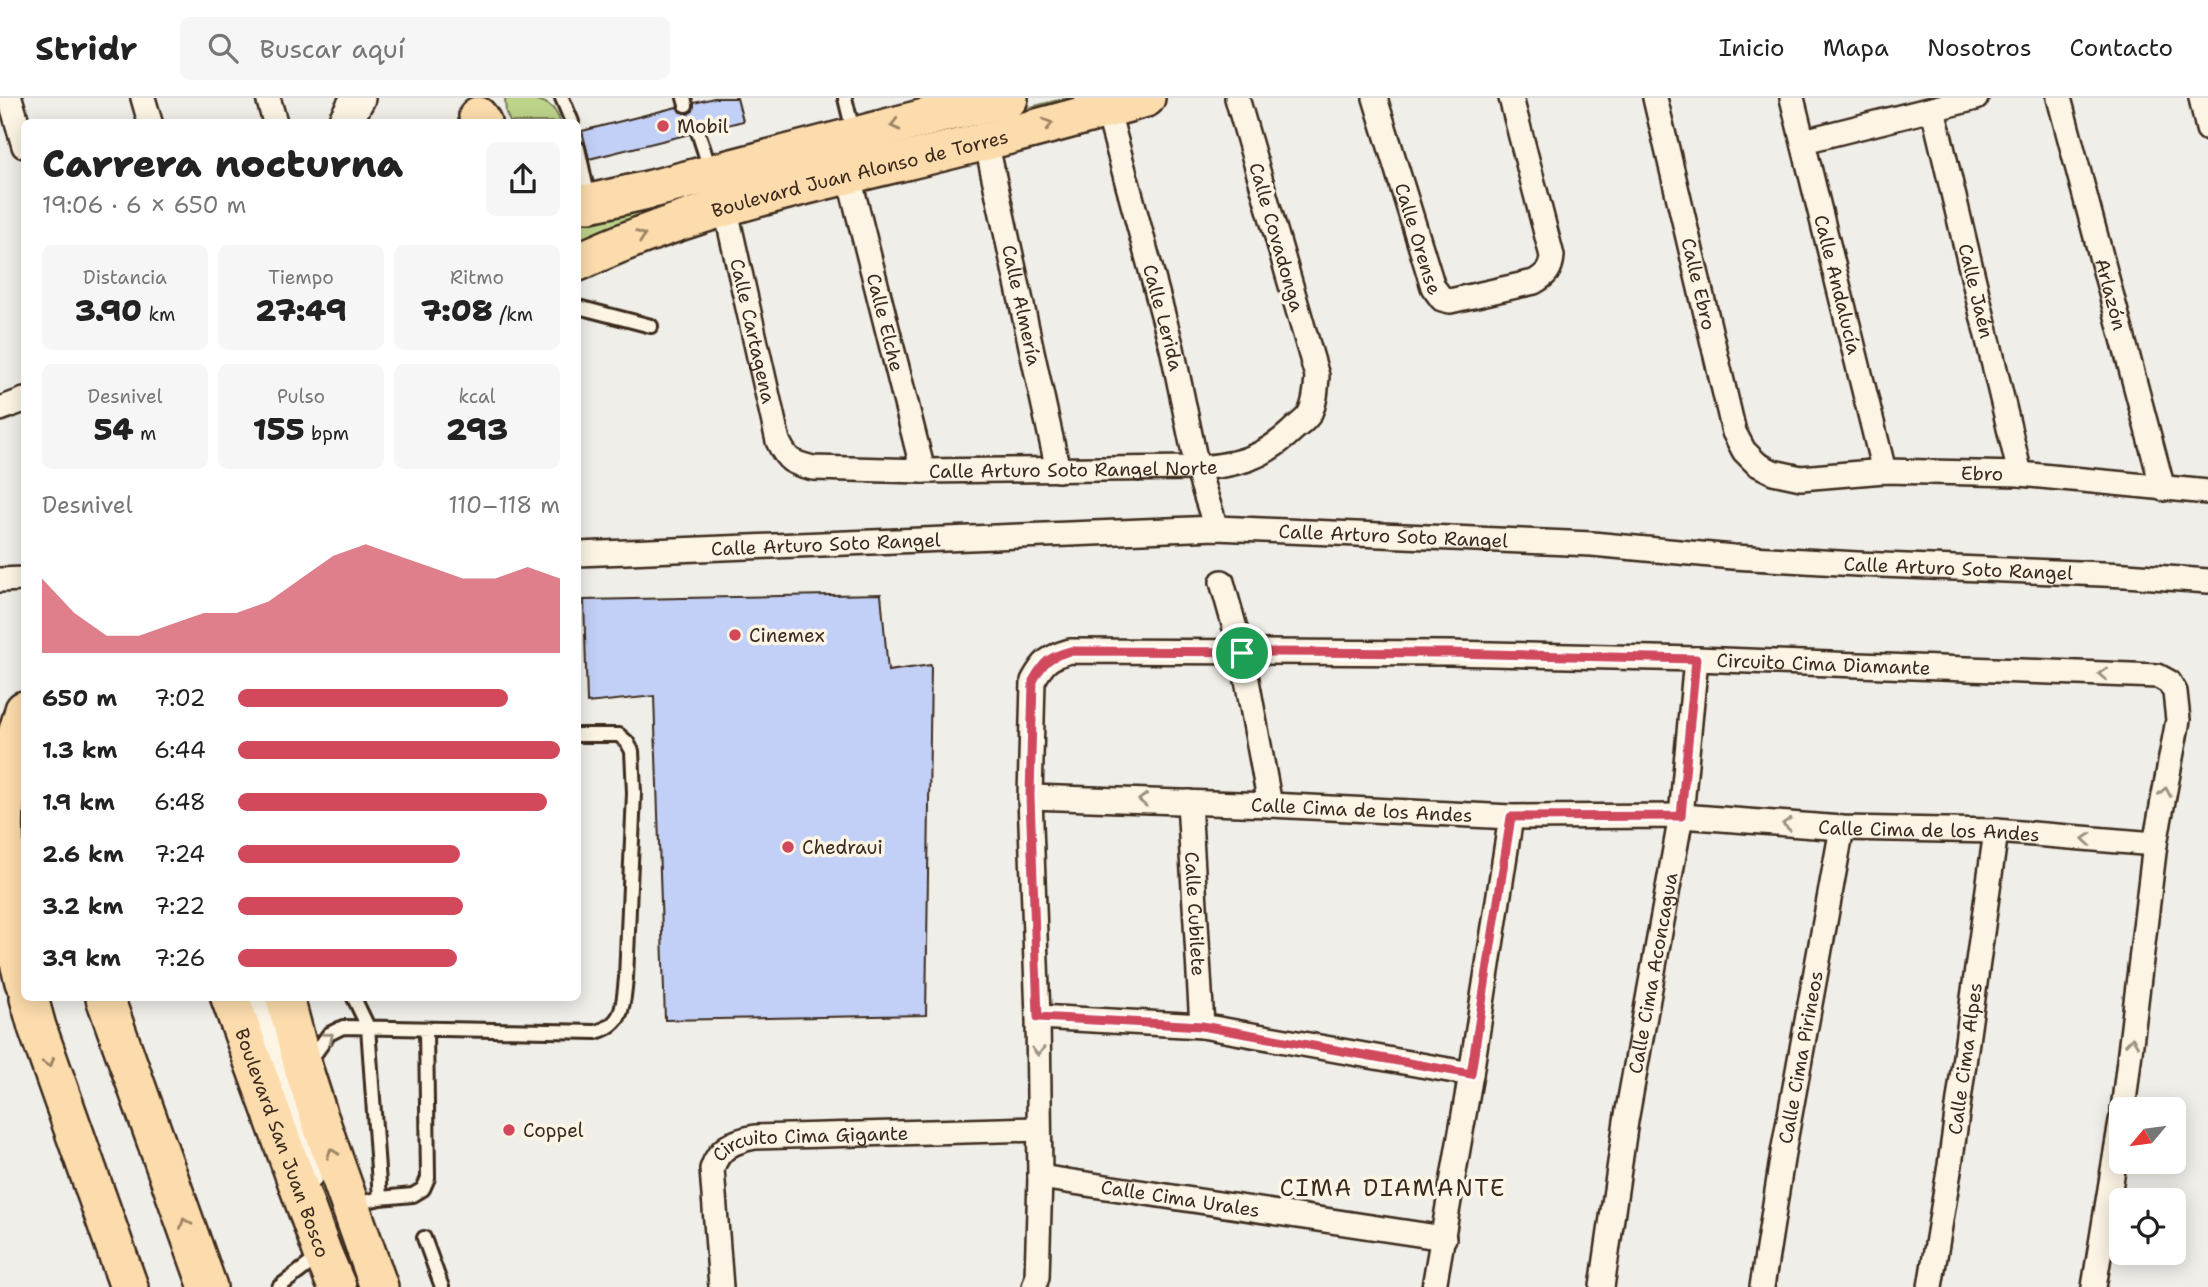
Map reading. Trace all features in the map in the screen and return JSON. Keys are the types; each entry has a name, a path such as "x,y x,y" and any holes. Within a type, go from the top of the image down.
{"main road":[{"path":"347,119 358,98"},
{"name":"Boulevard Juan Alonso de Torres","path":"581,261 634,238 718,189 855,136 942,105 1005,98"},
{"name":"Boulevard Juan Alonso de Torres","path":"584,202 848,173 986,142 1146,98"},
{"path":"21,721 8,767 2,823 4,885 21,970"},
{"path":"30,1001 129,1287"},
{"path":"106,1001 208,1287"},
{"name":"Boulevard San Juan Bosco","path":"231,1001 337,1287"},
{"path":"262,1001 262,1016 272,1057 308,1163 302,1193"},
{"path":"286,1001 304,1070 366,1201 379,1287"}],"street":[{"path":"10,98 21,136"},
{"path":"143,98 149,119"},
{"path":"268,98 274,119"},
{"name":"Calle Covadonga","path":"1237,98 1317,376"},
{"name":"Calle Orense","path":"1375,98 1433,287 1442,299 1450,301 1534,282 1551,267 1552,256 1511,98"},
{"name":"Calle Ebro","path":"1655,98 1734,432 1744,451 1757,464"},
{"name":"Calle Andalucía","path":"1792,98 1884,471"},
{"path":"1804,141 1976,98"},
{"name":"Arlazón","path":"2059,98 2163,489"},
{"path":"2201,98 2208,129"},
{"name":"Calle Lerida","path":"1107,108 1172,348 1198,468 1216,528"},
{"name":"Calle Jaén","path":"1933,109 2020,474"},
{"name":"Calle Almería","path":"986,142 1058,470"},
{"name":"Calle Elche","path":"848,173 923,471"},
{"name":"Calle Cartagena","path":"718,189 778,441 785,456"},
{"name":"Calle Arturo Soto Rangel Norte","path":"785,456 796,464 813,468 923,471 1198,468 1233,464 1252,459 1284,438 1309,414 1316,395 1317,376"},
{"path":"0,409 21,401"},
{"name":"Ebro","path":"1757,464 1801,478 1884,471 2020,474 2208,492"},
{"name":"Calle Arturo Soto Rangel","path":"581,554 1216,528 1592,544 1732,557 2208,580"},
{"path":"0,580 21,579"},
{"path":"1222,582 1242,653 1270,805"},
{"name":"Circuito Cima Diamante","path":"1034,1287 1037,1277 1040,1177 1038,1017 1030,796 1033,681 1041,666 1052,656 1070,651 1449,653 2158,676 2169,682 2175,692 2178,719 2155,844 2125,1097"},
{"name":"Calle Cima Aconcagua","path":"1602,1287 1626,1121 1681,816 1696,659"},
{"name":"Calle Cima de los Andes","path":"1030,796 1511,817 1681,816 1842,828 1996,831 2155,844"},
{"name":"Calle Cubilete","path":"1189,802 1202,1026"},
{"path":"1434,1287 1511,817"},
{"name":"Calle Cima Pirineos","path":"1762,1287 1783,1153 1842,828"},
{"name":"Calle Cima Alpes","path":"1930,1287 1950,1165 1996,831"},
{"path":"1038,1017 1202,1026 1471,1074"},
{"name":"Circuito Cima Gigante","path":"721,1287 712,1169 716,1156 725,1147 755,1137 1039,1129"},
{"path":"2094,1287 2112,1174"},
{"name":"Calle Cima Urales","path":"1040,1177 1444,1238"}],"lane":[{"path":"562,98 571,119"},
{"path":"845,98 855,136"},
{"path":"698,132 718,189"},
{"path":"581,175 584,202"},
{"path":"581,308 651,326"},
{"path":"304,1070 320,1045 330,1034 343,1027 596,1032 607,1029 617,1021 623,1008 626,978 634,793 632,751 619,735 581,735"},
{"path":"355,1001 368,1027 366,1201 413,1195 423,1189 428,1178 426,1029"},
{"path":"424,1238 442,1287"},
{"path":"279,1287 323,1254"}],"green space":[{"path":"1066,98 1089,98 733,188 654,211 581,243 581,217 732,183"},
{"path":"505,99 540,101 553,108 559,119 509,119"}],"building":[{"name":"Mobil","path":"714,98 737,98 743,121 707,130 703,125 696,124 691,127 690,134 589,159 582,131 677,107 680,112 688,114 693,111 694,103"},
{"path":"881,594 888,671 931,665 926,1015 665,1020 654,696 587,703 584,600"}],"place":[{"name":"Mobil","path":"663,126"},
{"name":"Cinemex","path":"735,635"},
{"name":"Chedraui","path":"788,847"},
{"name":"Coppel","path":"509,1130"}],"district":[{"name":"CIMA DIAMANTE","path":"1393,1188"}],"route":[{"path":"1070,651 1242,653 1449,653 1696,659 1681,816 1511,817 1471,1074 1202,1026 1038,1017 1030,796 1033,681 1041,666 1052,656 1070,651"}]}
